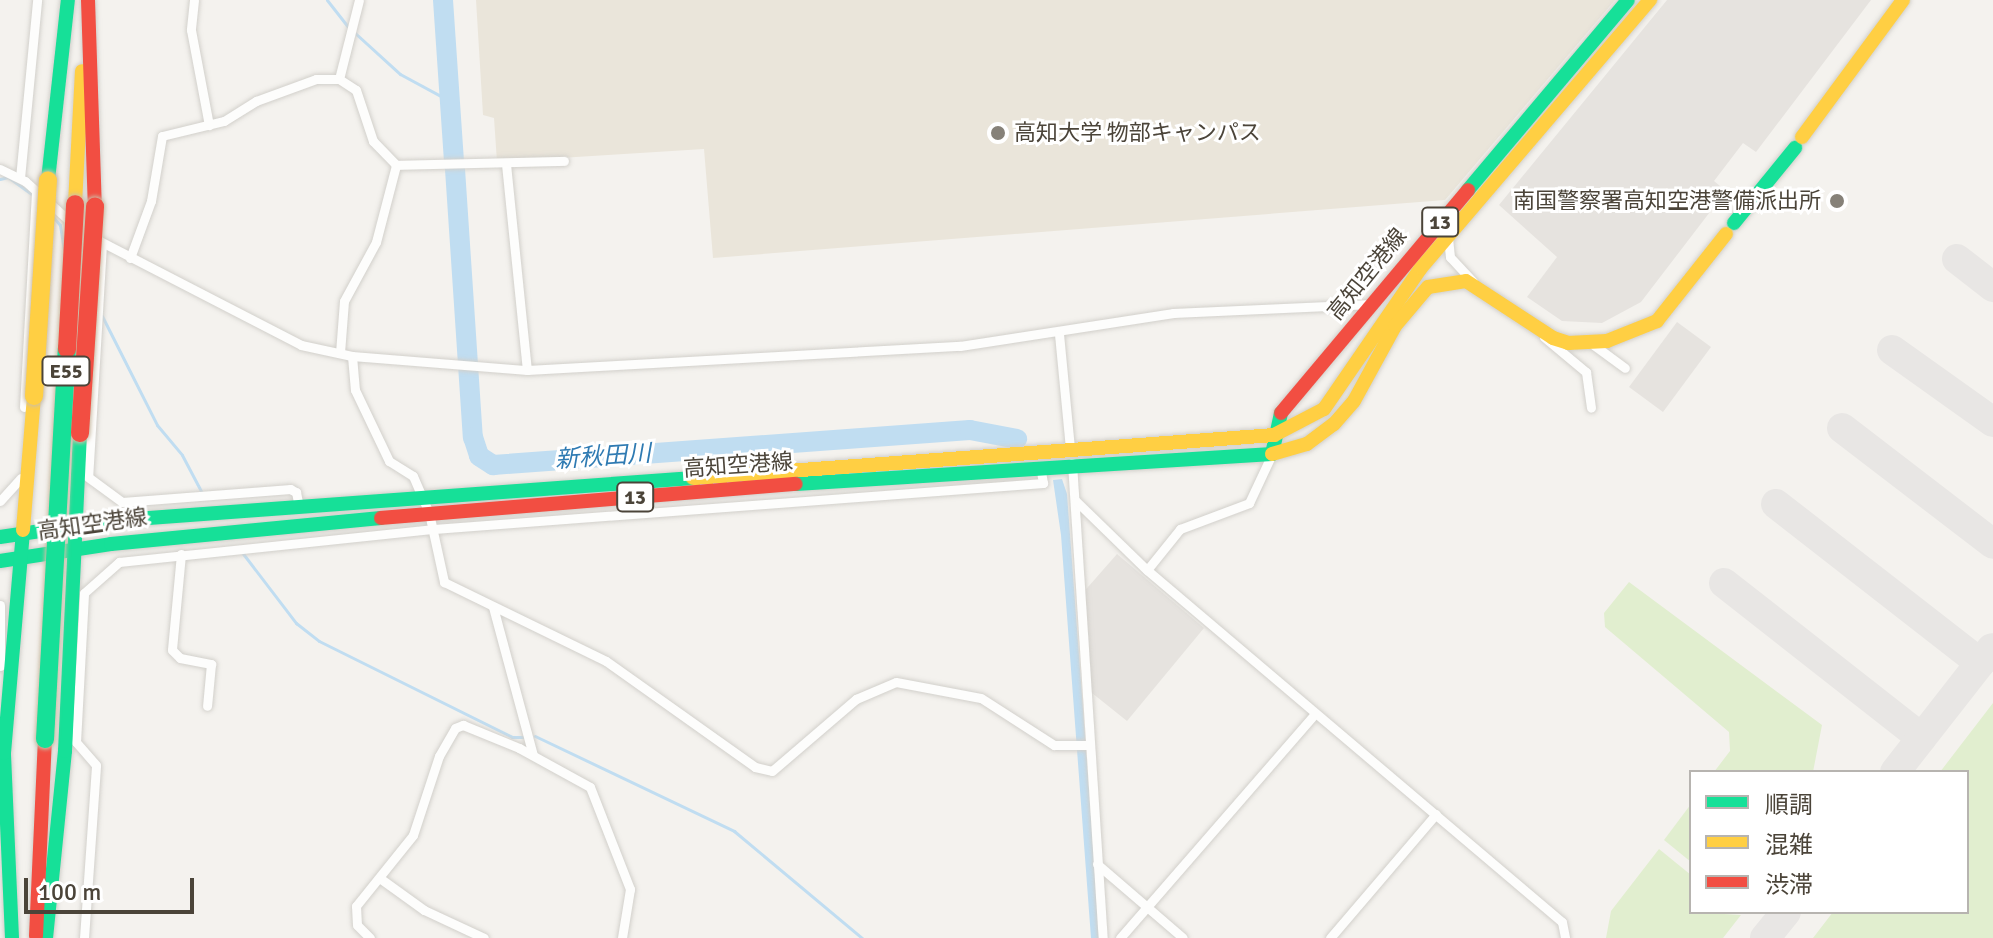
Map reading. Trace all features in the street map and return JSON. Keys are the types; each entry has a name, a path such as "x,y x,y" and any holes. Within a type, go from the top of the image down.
{"main road":[{"path":"12,938 4,753 8,604 21,558 34,396 42,186 68,0"},
{"path":"46,938 65,751 80,433 95,206 87,0"},
{"name":"E55","path":"36,938 87,0"},
{"name":"高知空港線","path":"0,561 75,549 427,513 1071,456 1273,445 1279,416 1628,0"},
{"path":"1273,445 1324,409 1448,235 1650,0"},
{"path":"1273,445 1307,444 1334,424 1354,401 1395,326 1420,292 1440,282 1475,285 1537,330 1568,343 1591,343 1622,337 1657,321 1798,142 1903,0"},
{"name":"高知空港線","path":"0,537 76,525 299,507 427,513 1040,466 1071,456"}],"street":[{"path":"20,178 37,0"},
{"path":"194,0 191,30 209,125"},
{"path":"339,79 359,0"},
{"path":"130,258 151,201 162,136 209,125 304,84 339,79 360,95 373,141 396,165 564,161"},
{"path":"506,164 527,370"},
{"path":"340,353 344,301 376,242 396,165"},
{"path":"0,169 42,186 102,244 301,345 352,356 527,370 960,346 1059,334 1085,323 1173,313 1375,303"},
{"path":"0,501 20,483 42,186"},
{"path":"1448,235 1450,257 1475,285"},
{"path":"102,244 88,477 122,502 290,489 299,507"},
{"path":"1537,330 1586,372 1591,408"},
{"path":"1059,334 1076,501 1088,745 1103,938"},
{"path":"1591,343 1625,368"},
{"path":"352,356 355,390 389,461 413,476 427,513 444,582 606,661 765,771 796,755 870,689 896,682 981,698 1054,745 1088,745"},
{"path":"1147,570 1180,529 1249,503 1273,445"},
{"path":"1076,501 1147,570 1314,715 1562,922 1565,938"},
{"path":"84,938 96,765 76,742 84,593 119,562 427,513"},
{"path":"181,554 172,650 180,658 211,664 207,706"},
{"path":"0,666 8,604"},
{"path":"493,607 533,755"},
{"path":"1120,938 1314,715"},
{"path":"370,938 357,925 356,906 381,879 413,835 439,756 455,728 463,725 533,755 594,793 630,889 622,938"},
{"path":"1330,938 1436,814"},
{"path":"1097,864 1183,938"},
{"path":"381,879 424,910 484,938"}],"shaded area":[{"name":"高知大学 物部キャンパス","path":"476,0 1615,0 1445,200 713,258 704,149 497,162 494,118 483,115"},
{"path":"1667,0 1871,0 1756,152 1743,143 1714,181 1726,191 1641,302 1602,323 1562,321 1527,297 1557,257 1499,205"},
{"path":"1677,322 1711,347 1663,412 1629,387"},
{"path":"1117,554 1204,628 1127,721 1087,689 1081,595"}],"green space":[{"path":"1629,582 1822,725 1813,770 1716,770 1730,751 1729,732 1605,627 1604,613"},
{"path":"1993,703 1993,938 1813,938 1831,914 1969,914 1969,770 1942,770"},
{"path":"1689,807 1689,860 1664,840"},
{"path":"1659,849 1689,873 1689,914 1741,915 1723,938 1606,938 1611,911"}],"water":[{"path":"1062,479 1067,494 1100,938 1091,938 1061,535 1053,480"}],"waterway":[{"path":"327,0 348,27"},
{"name":"新秋田川","path":"443,0 454,163"},
{"path":"355,33 400,74 450,101"},
{"name":"新秋田川","path":"455,169 473,437 479,456 493,465 970,430 1017,439"},
{"path":"0,179 8,177 34,196"},
{"path":"52,216 60,225 64,249"},
{"path":"102,316 157,425 182,455 201,491"},
{"path":"241,551 296,623 319,641 512,737 525,737"},
{"path":"535,736 734,831 862,938"}],"taxiway":[{"path":"1957,259 1993,287"},
{"path":"1892,350 1993,422"},
{"path":"1842,428 1993,544"},
{"path":"1776,504 1980,663"},
{"path":"1724,583 1922,738"},
{"path":"1897,770 1992,648"},
{"path":"1765,938 1784,914"}],"traffic: fast":[{"path":"48,180 68,0"},
{"path":"1468,190 1628,0"},
{"path":"1734,223 1795,148"},
{"path":"45,739 67,349"},
{"path":"796,484 1272,454 1281,413"},
{"path":"46,938 65,751 80,433"},
{"path":"0,537 108,521 693,478"},
{"path":"0,561 111,544 381,518"},
{"path":"12,938 4,753 23,530"}],"traffic: slow":[{"path":"1274,435 1324,409 1421,268 1650,0"},
{"path":"1802,137 1903,0"},
{"path":"75,204 82,71"},
{"path":"34,396 48,180"},
{"path":"1272,454 1307,444 1334,424 1354,401 1395,326 1428,287 1466,281 1553,338 1568,343 1607,341 1657,321 1726,234"},
{"path":"23,530 34,396"},
{"path":"693,478 1274,435"}],"traffic: jam":[{"path":"88,0 95,206"},
{"path":"1281,413 1468,190"},
{"path":"67,349 75,204"},
{"path":"80,433 95,206"},
{"path":"381,518 796,484"},
{"path":"36,936 45,739"}],"place":[{"name":"高知大学 物部キャンパス","path":"998,133"},
{"name":"南国警察署高知空港警備派出所","path":"1837,201"}]}
